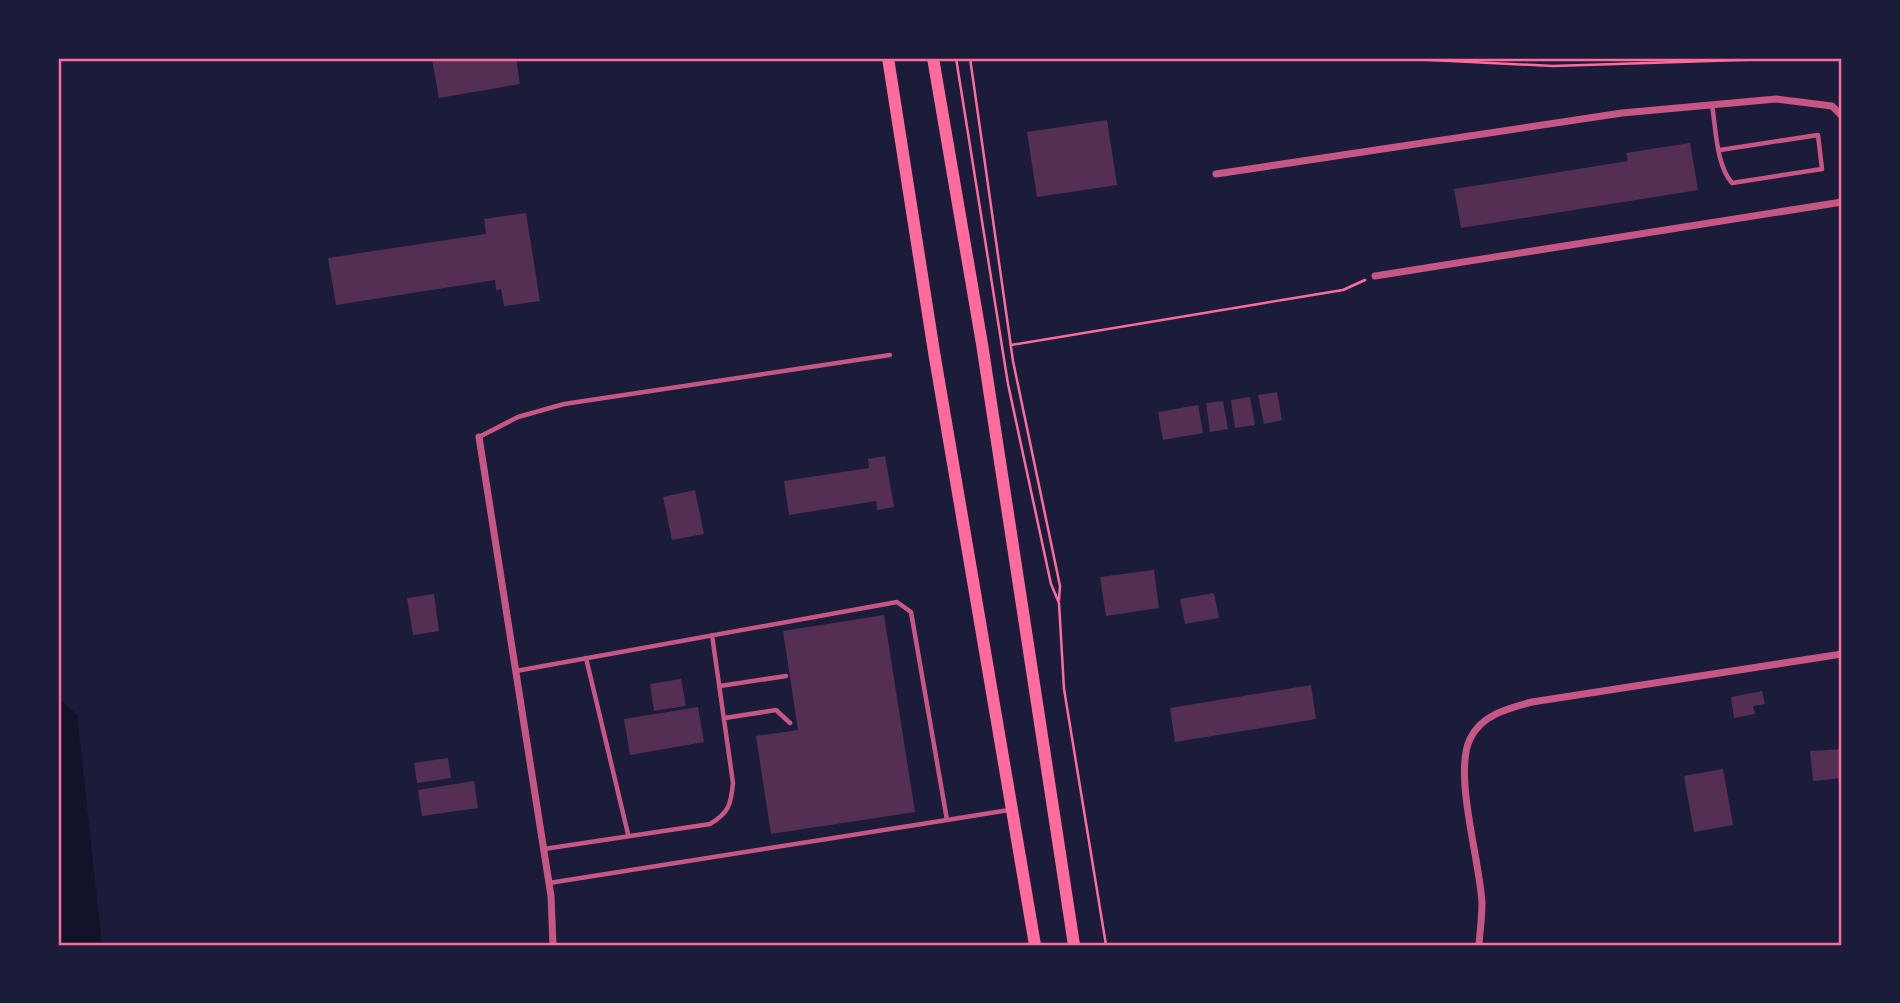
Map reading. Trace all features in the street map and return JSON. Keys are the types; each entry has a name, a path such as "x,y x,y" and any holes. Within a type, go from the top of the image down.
{"main road":[{"path":"888,58 934,352 1035,945"},
{"path":"933,58 982,344 1074,945"}],"street":[{"path":"1216,174 1622,113 1776,99 1832,106 1842,116"},
{"path":"1375,276 1842,202"},
{"path":"479,437 549,883 553,945"},
{"path":"1479,945 1482,904 1464,778 1465,751 1471,736 1489,718 1506,709 1532,702 1842,654"}],"lane":[{"path":"1713,105 1720,150 1724,175 1732,183 1822,169 1818,135 1720,150"},
{"path":"479,437 518,417 564,404 890,355"},
{"path":"516,671 897,602 911,612 947,820"},
{"path":"543,849 628,834 710,824 724,816 731,805 733,783 712,635"},
{"path":"586,658 628,834"},
{"path":"720,686 786,676"},
{"path":"725,718 776,710 790,723"},
{"path":"549,883 1012,810"}],"path":[{"path":"956,58 1008,384 1051,584 1059,603"},
{"path":"970,58 1011,345 1060,586 1063,689 1105,945"},
{"path":"1390,58 1553,66 1805,58"},
{"path":"1011,345 1343,290 1375,276"}],"shaded area":[{"path":"58,697 77,715 102,945 58,945"}],"building":[{"path":"516,58 520,84 439,98 432,59"},
{"path":"1107,120 1117,185 1037,197 1027,132"},
{"path":"1690,143 1698,190 1461,228 1454,189 1628,161 1626,153"},
{"path":"526,213 540,301 504,306 501,289 496,290 495,280 336,305 328,258 486,234 484,219"},
{"path":"1277,392 1282,420 1264,424 1258,395"},
{"path":"1250,397 1255,425 1235,428 1231,400"},
{"path":"1223,401 1228,429 1210,432 1206,403"},
{"path":"1198,405 1203,433 1163,440 1158,412"},
{"path":"885,456 894,507 877,510 876,501 789,515 784,481 869,468 868,459"},
{"path":"695,490 704,534 672,540 663,497"},
{"path":"1154,570 1159,608 1106,616 1100,577"},
{"path":"1214,593 1219,618 1185,624 1180,599"},
{"path":"434,594 439,631 413,635 407,598"},
{"path":"884,615 915,812 771,834 756,736 798,730 783,631"},
{"path":"681,679 686,706 654,711 650,684"},
{"path":"1311,685 1316,719 1175,742 1170,708"},
{"path":"1762,691 1765,704 1753,706 1755,714 1734,718 1731,697"},
{"path":"698,707 704,742 630,755 624,719"},
{"path":"1842,749 1842,778 1813,781 1810,751"},
{"path":"448,758 451,778 417,783 414,763"},
{"path":"1723,769 1733,825 1694,832 1684,776"},
{"path":"474,781 478,808 422,816 418,790"}]}
